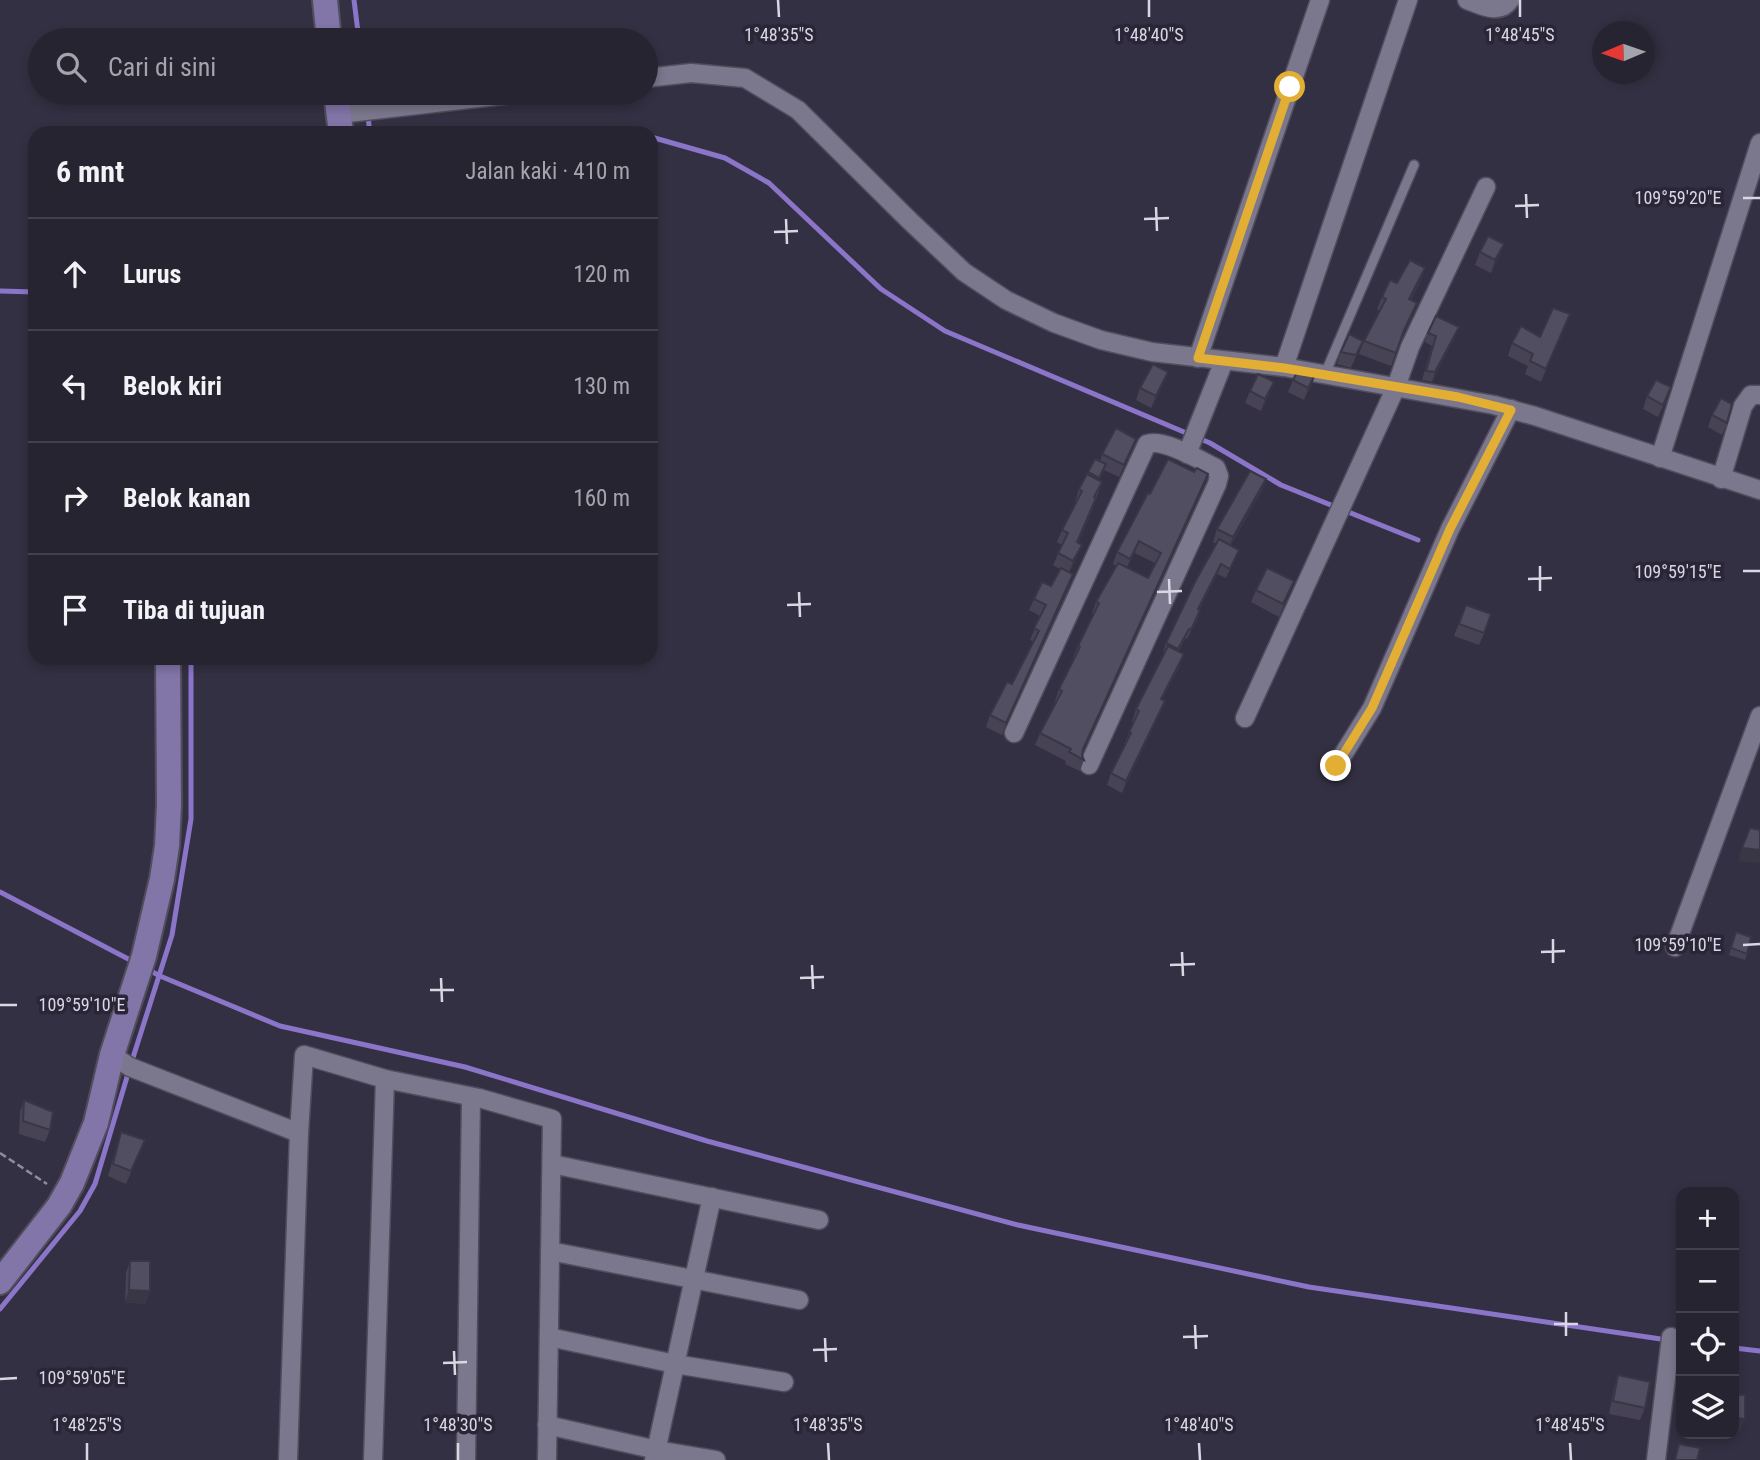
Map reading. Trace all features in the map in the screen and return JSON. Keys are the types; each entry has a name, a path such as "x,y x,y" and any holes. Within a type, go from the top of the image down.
{"street":[{"path":"325,0 328,28"},
{"path":"1198,358 1320,0"},
{"path":"1284,368 1408,0"},
{"path":"1466,0 1494,9 1507,5 1510,0"},
{"path":"658,77 691,73 746,78 798,110 964,272 1006,300 1054,323 1101,340 1152,352 1325,374 1458,397 1535,416 1760,490"},
{"path":"342,113 418,105"},
{"path":"1660,458 1760,143"},
{"path":"1245,718 1396,387 1410,347 1486,187"},
{"path":"1187,454 1224,361"},
{"path":"1721,479 1743,406 1751,396 1760,395"},
{"path":"1336,766 1372,708 1450,529 1511,410"},
{"path":"1014,733 1147,444 1160,443 1187,454 1216,468 1219,476 1217,484 1088,765"},
{"path":"0,1282 59,1206 84,1157 96,1123 111,1055 141,965 162,880 167,846 168,665"},
{"path":"1675,947 1760,716"},
{"path":"111,1055 130,1066 299,1133"},
{"path":"288,1460 304,1055 385,1079 471,1097 552,1119 547,1460"},
{"path":"373,1460 385,1079"},
{"path":"466,1460 471,1097"},
{"path":"552,1164 819,1220"},
{"path":"655,1455 712,1197"},
{"path":"550,1251 799,1300"},
{"path":"549,1337 675,1364 783,1382"},
{"path":"1656,1460 1671,1337"},
{"path":"547,1425 655,1455 716,1460"}],"lane":[{"path":"1325,374 1414,165"}],"path":[{"path":"0,1153 65,1195"}],"building":[{"path":"1488,236 1504,244 1495,260 1480,252"},
{"path":"1410,260 1425,268 1409,299 1417,303 1396,353 1364,341 1386,299 1382,297 1390,280 1397,283"},
{"path":"1553,308 1570,314 1546,369 1530,361 1533,354 1512,343 1521,326 1540,337"},
{"path":"1436,316 1459,327 1435,372 1426,371 1436,336 1428,333"},
{"path":"1349,334 1363,341 1356,355 1341,352"},
{"path":"1153,364 1168,372 1156,396 1140,388"},
{"path":"1299,368 1317,371 1308,388 1293,380"},
{"path":"1258,374 1274,382 1265,399 1250,391"},
{"path":"1656,380 1671,387 1663,405 1647,396"},
{"path":"1721,398 1732,404 1727,423 1712,415"},
{"path":"1116,428 1136,439 1124,465 1102,454"},
{"path":"1095,459 1106,464 1099,478 1088,472"},
{"path":"1168,459 1194,472 1197,468 1208,474 1083,749 1084,760 1069,752 1071,749 1040,733 1062,691 1059,689 1099,603 1096,602 1118,563 1148,578 1161,553 1139,541 1130,559 1117,552"},
{"path":"1250,471 1266,479 1233,537 1217,529"},
{"path":"1087,474 1102,482 1077,542 1082,545 1073,561 1058,553 1068,533 1062,530 1082,491 1079,489"},
{"path":"1219,539 1239,550 1230,569 1221,564 1198,609 1200,610 1191,630 1189,629 1178,649 1166,643"},
{"path":"1061,568 1073,574 1006,723 990,715 1007,682 1012,684 1039,631 1034,628 1046,605 1034,599 1042,582 1051,586"},
{"path":"1267,568 1294,581 1283,604 1256,590"},
{"path":"1466,605 1491,614 1484,633 1459,624"},
{"path":"1168,646 1184,654 1161,699 1165,701 1126,781 1111,773 1131,733 1129,732 1139,711 1136,709"},
{"path":"1750,828 1760,830 1760,850 1742,848"},
{"path":"1736,932 1751,937 1747,954 1731,948"},
{"path":"24,1100 53,1112 50,1130 23,1121"},
{"path":"121,1132 145,1140 131,1171 113,1164"},
{"path":"130,1261 150,1261 150,1291 129,1290"},
{"path":"1618,1375 1650,1382 1645,1408 1613,1401"},
{"path":"1739,1395 1745,1395 1745,1419 1739,1418"},
{"path":"1679,1444 1700,1448 1697,1460 1675,1460"}],"waterway":[{"path":"354,0 358,28"},
{"path":"366,105 369,126"},
{"path":"658,139 725,158 769,183 881,289 945,331 1210,443 1281,485 1418,540"},
{"path":"0,291 28,292"},
{"path":"0,1309 80,1211 95,1184 172,935 191,819 191,665"},
{"path":"0,892 134,962"},
{"path":"145,968 280,1026 465,1067 707,1141 1018,1225 1309,1287 1676,1341"},
{"path":"1739,1349 1760,1351"}],"route":[{"path":"1290,87 1198,358 1256,363 1458,397 1511,410 1450,529 1372,708 1336,766"}]}
